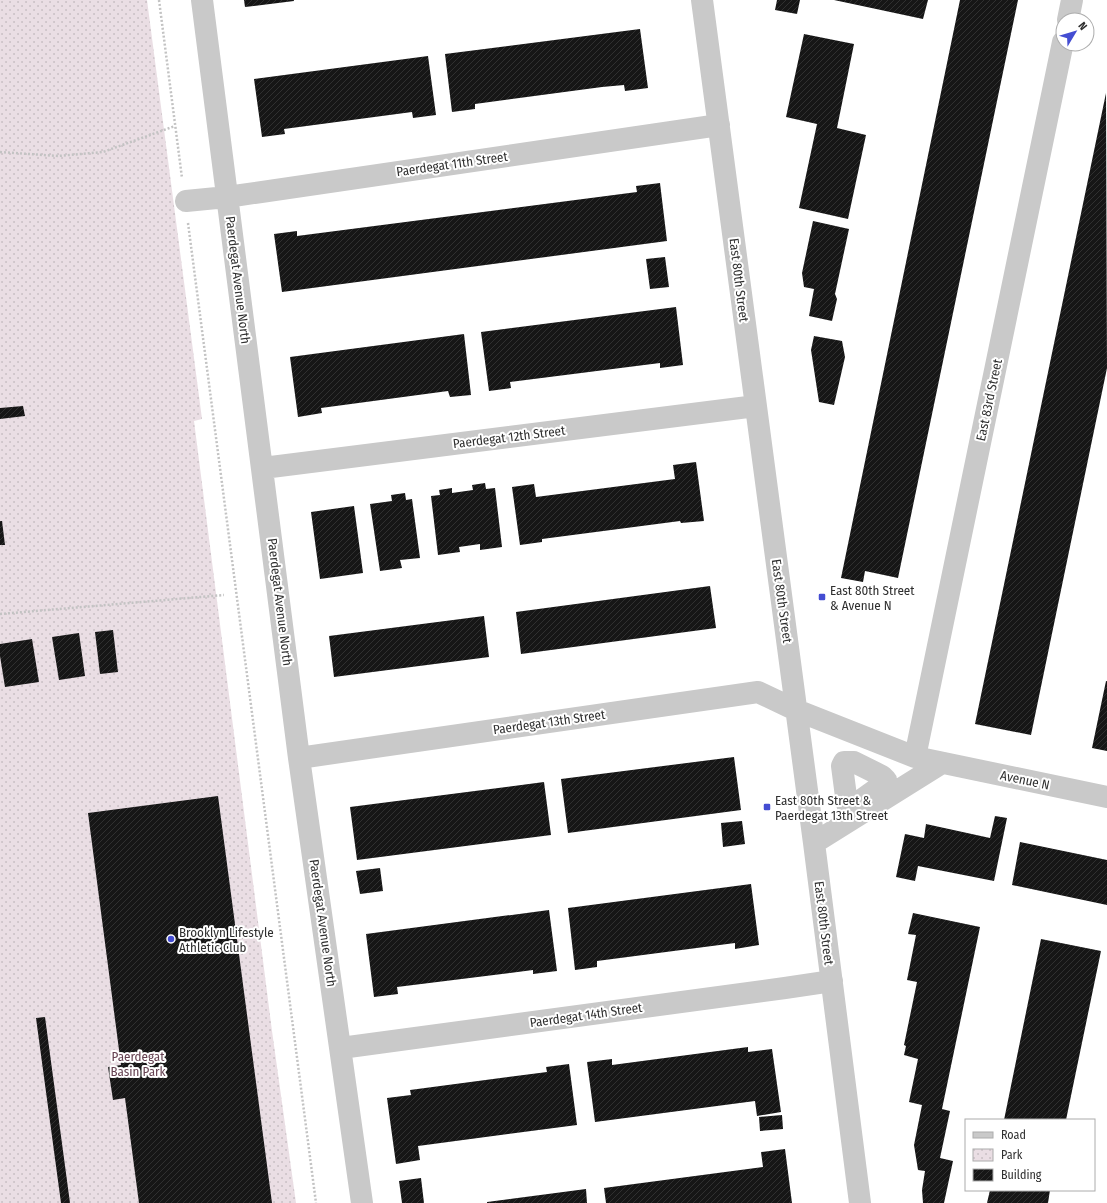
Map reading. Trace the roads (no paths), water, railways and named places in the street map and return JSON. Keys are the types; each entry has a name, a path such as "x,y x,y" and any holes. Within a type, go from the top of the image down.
{"street":[{"name":"Paerdegat Avenue North","path":"202,0 299,758 362,1203"},
{"name":"East 80th Street","path":"702,0 814,843 860,1203"},
{"path":"1070,12 1072,0"},
{"name":"East 83rd Street","path":"915,757 1061,52"},
{"name":"Paerdegat 11th Street","path":"186,201 227,197 719,125"},
{"name":"Paerdegat 12th Street","path":"263,468 756,406"},
{"name":"Paerdegat 13th Street","path":"299,758 758,692 796,710"},
{"name":"Avenue N","path":"796,710 915,757 1107,797"},
{"path":"814,843 942,763"},
{"name":"Paerdegat 14th Street","path":"341,1048 769,991 832,981"}],"place":[{"name":"East 80th Street & Avenue N","path":"822,597"},
{"name":"East 80th Street & Paerdegat 13th Street","path":"767,807"},
{"name":"Brooklyn Lifestyle Athletic Club","path":"171,939"}],"park label":[{"name":"Paerdegat Basin Park","path":"138,1064"}]}
